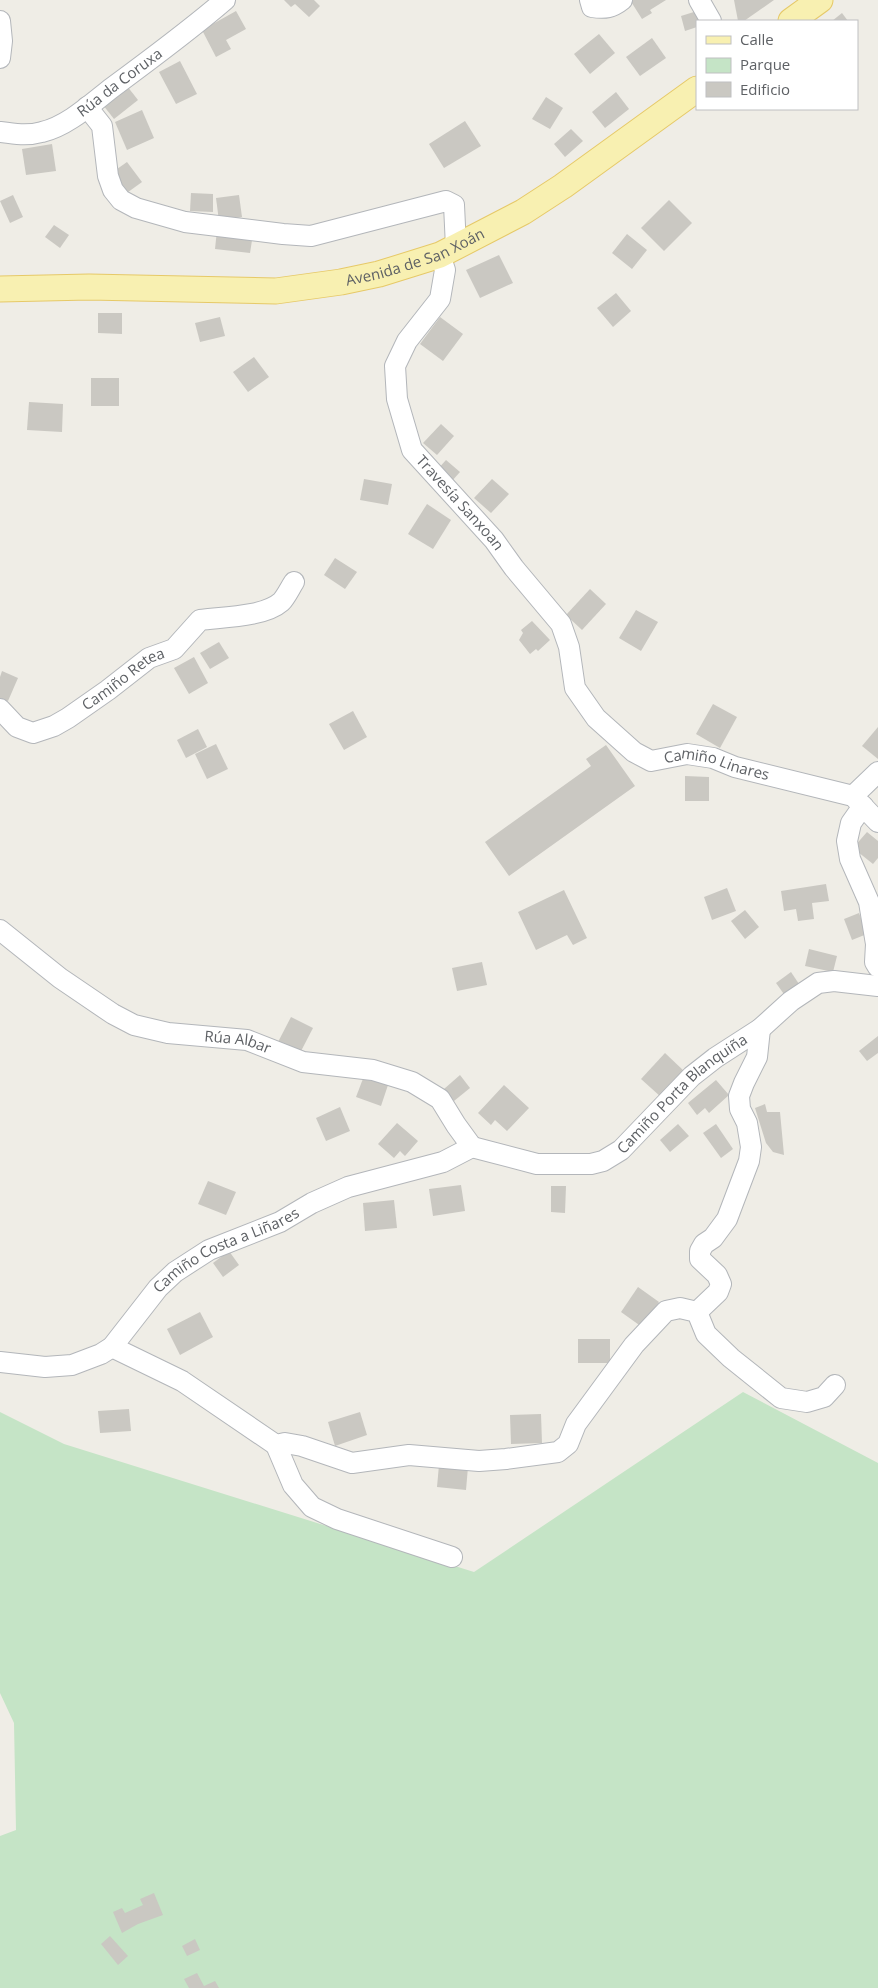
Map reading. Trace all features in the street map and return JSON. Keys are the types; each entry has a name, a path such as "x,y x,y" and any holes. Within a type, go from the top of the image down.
{"main road":[{"path":"792,20 820,0"},
{"name":"Avenida de San Xoán","path":"0,289 89,288 276,291 342,282 448,251 492,230 531,207 696,90"}],"street":[{"name":"Rúa da Coruxa","path":"0,132 25,135 58,127 87,107 225,0"},
{"path":"209,14 238,0"},
{"path":"590,0 592,7 603,9 613,7 622,0"},
{"path":"699,0 710,20"},
{"path":"0,21 2,41 0,58"},
{"name":"Travesía Sanxoan","path":"87,107 102,126 108,176 113,190 121,200 136,208 185,222 311,236 446,201 454,205 440,299 407,341 395,366 397,399 403,424 412,450 494,540 514,568 561,624 569,647 574,688"},
{"name":"Camiño Retea","path":"0,709 17,727 33,733 54,726 108,690 149,658 174,650 200,620 250,614 270,609 281,601 294,582"},
{"name":"Camiño Linares","path":"574,688 596,718 634,752 651,762 687,754 713,758 735,767 858,801"},
{"path":"878,772 858,801 847,841 850,858 869,902 876,944 875,962 878,966"},
{"path":"858,801 878,822"},
{"name":"Rúa Albar","path":"0,930 60,978 113,1014 134,1025 168,1033 247,1040 303,1062 373,1070 412,1082 440,1099 472,1147"},
{"name":"Camiño Porta Blanquiña","path":"472,1147 537,1164 590,1164 603,1161 621,1150 692,1076 715,1058 760,1029 791,1001 818,983 834,981 878,986"},
{"path":"697,1312 718,1292 721,1284 717,1276 700,1259 700,1251 704,1244 713,1238 727,1219 749,1161 751,1147 747,1123 740,1109 740,1096 744,1083 757,1057 760,1029"},
{"name":"Camiño Costa a Liñares","path":"0,1362 45,1367 72,1365 101,1354 112,1347 158,1288 175,1272 210,1250 280,1222 312,1203 348,1187 443,1162 472,1147"},
{"path":"276,1445 302,1446 352,1463 409,1455 479,1461 506,1460 558,1452 568,1444 576,1424 634,1345 666,1311 680,1308 697,1312"},
{"path":"697,1312 706,1334 730,1358 781,1398 807,1402 824,1398 835,1385"},
{"path":"112,1347 182,1381 276,1445 293,1485 312,1507 337,1519 452,1557"}],"green space":[{"path":"743,1392 878,1463 878,1988 0,1988 0,1836 16,1830 14,1723 0,1693 0,1412 64,1444 474,1572"}],"building":[{"path":"284,0 314,0 320,6 309,17 295,4 291,7"},
{"path":"630,0 666,0 650,10 652,13 642,19"},
{"path":"734,0 774,0 745,20 738,20"},
{"path":"236,11 246,29 226,40 231,49 216,57 202,30"},
{"path":"697,11 700,20 696,20 696,27 685,31 681,16"},
{"path":"842,13 847,20 833,20"},
{"path":"599,34 615,53 590,74 574,54"},
{"path":"652,38 666,58 640,76 626,57"},
{"path":"180,61 197,94 176,104 159,72"},
{"path":"127,86 138,100 114,119 103,105"},
{"path":"616,92 629,109 605,128 592,112"},
{"path":"546,97 563,108 550,129 532,119"},
{"path":"142,110 154,138 127,150 115,122"},
{"path":"465,121 481,146 444,168 429,144"},
{"path":"571,129 583,141 565,157 554,144"},
{"path":"52,144 56,171 26,175 22,149"},
{"path":"127,162 142,182 124,195 110,174"},
{"path":"191,193 213,194 213,212 190,211"},
{"path":"13,195 23,217 10,223 0,201"},
{"path":"239,195 242,217 219,221 216,198"},
{"path":"669,200 692,223 664,251 641,228"},
{"path":"54,225 69,235 60,248 45,237"},
{"path":"217,230 253,234 250,253 215,249"},
{"path":"627,234 647,250 632,269 612,253"},
{"path":"499,255 513,283 480,298 466,270"},
{"path":"616,293 631,311 613,327 597,308"},
{"path":"98,313 122,313 122,334 98,333"},
{"path":"220,317 225,336 200,342 195,323"},
{"path":"440,317 463,334 443,361 420,344"},
{"path":"254,357 269,377 248,392 233,372"},
{"path":"91,378 119,378 119,406 91,406"},
{"path":"29,402 63,404 62,432 27,430"},
{"path":"441,424 454,436 437,455 423,443"},
{"path":"446,460 460,472 451,482 437,470"},
{"path":"364,479 392,484 388,505 360,500"},
{"path":"492,479 509,494 491,513 474,498"},
{"path":"427,504 451,520 433,549 408,534"},
{"path":"335,558 357,572 345,589 324,575"},
{"path":"590,589 606,604 582,630 566,615"},
{"path":"636,610 658,622 641,651 619,638"},
{"path":"532,621 550,640 538,651 536,649 530,654 519,640 523,633 521,630"},
{"path":"219,642 229,658 210,669 200,653"},
{"path":"194,657 208,683 189,694 174,668"},
{"path":"2,671 18,678 8,701 0,698 0,677"},
{"path":"713,704 737,717 720,748 696,734"},
{"path":"353,711 367,737 344,750 329,724"},
{"path":"878,727 878,759 862,746"},
{"path":"198,729 207,747 186,758 177,740"},
{"path":"216,744 228,769 207,779 195,754"},
{"path":"606,745 635,786 509,876 485,842 591,766 586,759"},
{"path":"685,776 709,777 709,801 685,801"},
{"path":"867,832 878,841 878,858 873,864 853,848"},
{"path":"826,884 829,901 812,903 814,919 798,921 796,909 784,911 781,891"},
{"path":"727,888 736,911 712,920 704,897"},
{"path":"564,890 587,938 573,945 567,935 536,950 518,912"},
{"path":"745,910 759,927 745,939 731,921"},
{"path":"859,913 867,934 852,940 844,919"},
{"path":"809,949 837,956 833,972 805,966"},
{"path":"482,962 487,985 457,991 452,968"},
{"path":"791,972 801,987 786,997 776,983"},
{"path":"291,1017 313,1028 300,1053 278,1042"},
{"path":"878,1036 878,1053 867,1061 859,1051"},
{"path":"665,1053 685,1072 661,1097 641,1079"},
{"path":"460,1075 470,1088 454,1101 444,1089"},
{"path":"364,1076 388,1085 381,1106 356,1097"},
{"path":"716,1080 729,1095 709,1113 705,1108 697,1115 688,1103"},
{"path":"504,1085 529,1108 507,1131 495,1120 491,1125 478,1113"},
{"path":"765,1104 767,1112 780,1112 784,1155 773,1152 766,1143 755,1108"},
{"path":"340,1107 350,1131 326,1141 316,1118"},
{"path":"397,1123 418,1141 405,1156 400,1151 394,1158 378,1144"},
{"path":"678,1124 689,1136 670,1152 660,1140"},
{"path":"716,1124 733,1149 721,1158 703,1133"},
{"path":"208,1181 236,1192 226,1215 198,1204"},
{"path":"461,1185 465,1211 433,1216 429,1189"},
{"path":"551,1186 566,1186 565,1213 551,1212"},
{"path":"394,1200 397,1228 365,1231 363,1203"},
{"path":"229,1251 239,1265 223,1277 213,1263"},
{"path":"638,1287 659,1302 642,1327 621,1312"},
{"path":"200,1312 213,1337 180,1355 167,1329"},
{"path":"578,1339 610,1339 610,1363 578,1363"},
{"path":"129,1409 131,1431 100,1433 98,1411"},
{"path":"360,1412 367,1435 335,1446 328,1422"},
{"path":"541,1414 542,1443 511,1444 510,1415"},
{"path":"439,1465 468,1467 466,1490 437,1487"},
{"path":"154,1893 163,1915 138,1924 122,1933 113,1912 122,1908 125,1913 143,1905 140,1899"},
{"path":"110,1936 128,1956 118,1965 101,1944"},
{"path":"195,1939 200,1950 187,1956 182,1946"},
{"path":"197,1973 204,1986 215,1981 219,1988 189,1988 184,1979"}]}
